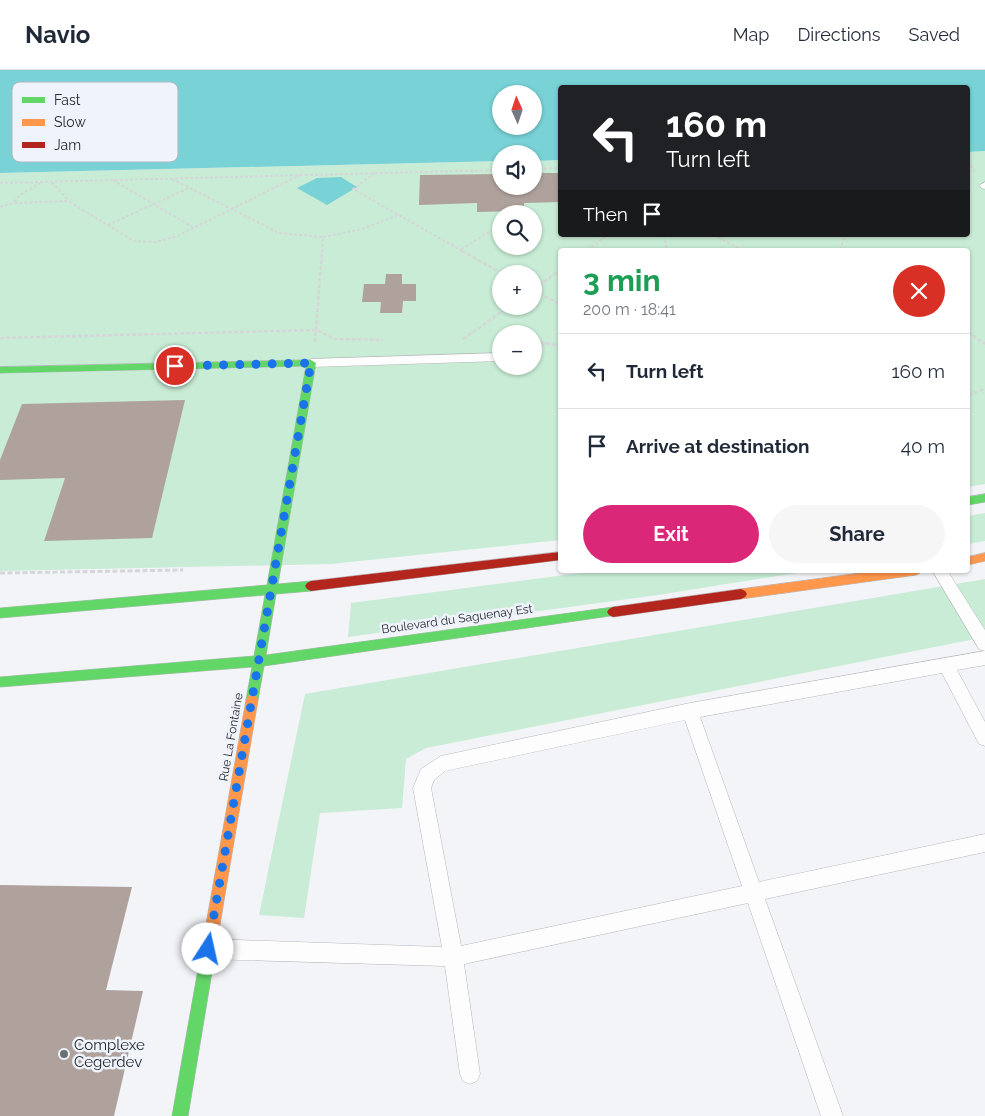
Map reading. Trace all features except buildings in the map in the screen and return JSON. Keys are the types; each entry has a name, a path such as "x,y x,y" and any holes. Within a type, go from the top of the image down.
{"main road":[{"path":"0,370 311,363"},
{"name":"Rue La Fontaine","path":"180,1116 311,363"},
{"path":"970,501 985,498"},
{"path":"0,612 271,591 558,556"},
{"path":"970,561 985,557"},
{"name":"Boulevard du Saguenay Est","path":"0,682 259,660 894,573"}],"lane":[{"path":"311,363 492,357"},
{"path":"942,573 985,644"},
{"path":"470,1074 453,957 422,788 427,775 442,764 690,711 985,658"},
{"path":"946,664 985,738"},
{"path":"690,711 832,1116"},
{"path":"208,949 453,957 985,843"}],"path":[{"path":"542,169 558,168"},
{"path":"0,183 492,170"},
{"path":"376,173 353,189 492,268"},
{"path":"52,182 68,201 134,241 155,242 175,237 195,228 301,175"},
{"path":"171,178 279,233 297,236 324,237 346,235 398,215"},
{"path":"113,180 195,228"},
{"path":"13,203 20,195 42,182"},
{"path":"108,225 189,188"},
{"path":"0,207 13,203 68,201"},
{"path":"460,250 492,230"},
{"path":"317,330 324,237"},
{"path":"590,248 605,237"},
{"path":"718,237 737,248"},
{"path":"542,284 558,272"},
{"path":"542,294 558,303"},
{"path":"472,339 462,340 497,315"},
{"path":"0,338 317,330 334,339 389,340"},
{"path":"970,333 985,344"},
{"path":"542,342 558,345"},
{"path":"542,346 545,342"},
{"path":"970,394 985,389"}],"green space":[{"path":"985,151 985,484 970,487 970,248 558,248 558,540 331,564 0,571 0,173 492,161 492,195 542,195 542,161 558,160 558,237 970,237 970,152"},
{"path":"985,513 985,541 970,544 970,516"},
{"path":"580,573 796,573 658,595 348,637 351,603"},
{"path":"985,579 985,637 426,748 406,759 402,808 320,813 304,918 259,915 305,694"}],"water":[{"path":"0,70 985,70 985,151 970,152 970,85 558,85 558,160 542,161 542,145 492,145 492,161 0,173"},
{"path":"341,177 357,187 327,205 297,188 317,178"}],"traffic: fast":[{"path":"0,370 311,363 252,700"},
{"path":"970,501 985,498"},
{"path":"0,613 311,586"},
{"path":"0,682 259,661 613,612"},
{"path":"180,1116 212,930"}],"traffic: slow":[{"path":"970,561 985,557"},
{"path":"741,594 894,573"},
{"path":"212,930 252,700"}],"traffic: jam":[{"path":"311,586 558,556"},
{"path":"613,612 741,594"}],"place":[{"name":"Complexe Cegerdev","path":"64,1054"}],"route":[{"path":"175,366 311,363 208,949"}]}
